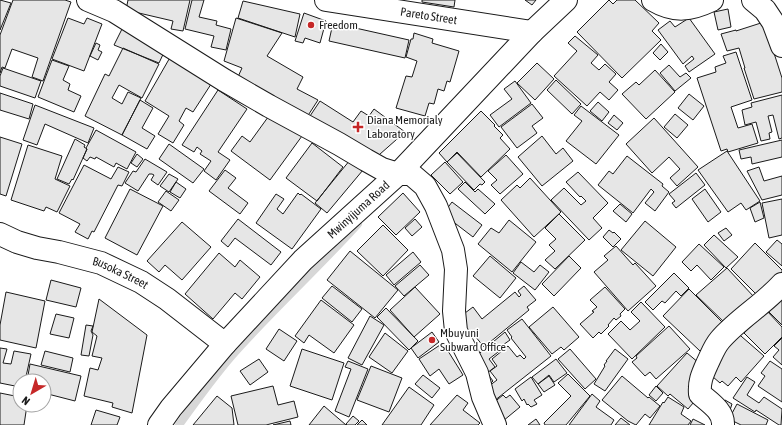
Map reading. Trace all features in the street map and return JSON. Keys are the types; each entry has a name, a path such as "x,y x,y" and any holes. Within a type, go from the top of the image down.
{"street":[{"path":"88,0 114,11 269,106 340,144 371,163 382,169 398,174 411,174 425,186 436,206 453,250 456,269 454,311 456,331 478,374 483,397 495,425"},
{"name":"Pareto Street","path":"326,0 532,32"},
{"name":"Mwinyijuma Road","path":"159,425 171,408 225,344 303,260 398,174 532,32 566,0"},
{"path":"653,0 672,8 686,9 712,0"},
{"path":"754,0 765,10 773,22 782,46"},
{"path":"759,0 782,10"},
{"name":"Busoka Street","path":"0,234 17,242 37,248 101,263 141,282 167,299 225,344"},
{"path":"723,425 722,416 700,394 700,380 702,375 715,347 721,340 747,315 771,296 782,284"}],"building":[{"path":"0,0 11,3 0,30"},
{"path":"13,0 65,0 71,2 43,81 32,77 38,58 12,49 5,68 2,67 0,73 0,35"},
{"path":"128,0 190,0 183,31 171,29 173,21 126,10"},
{"path":"192,0 204,0 199,17 217,21 216,25 231,29 226,50 211,47 214,36 185,29"},
{"path":"422,0 455,0 454,7 422,2"},
{"path":"525,0 536,0 532,5"},
{"path":"609,0 613,4 617,0 635,0 659,23 652,31 661,40 622,78 577,32"},
{"path":"243,1 300,14 295,37 238,18"},
{"path":"728,9 731,27 718,30 714,12"},
{"path":"304,13 326,21 320,43 305,38 303,43 295,41"},
{"path":"68,18 84,24 87,18 102,24 84,71 52,59"},
{"path":"236,18 282,33 267,56 303,77 297,89 318,100 307,117 237,79 242,68 224,61"},
{"path":"689,18 715,54 689,72 685,66 694,59 692,56 683,64 658,30 670,21 675,27"},
{"path":"764,22 782,78 782,92 754,99 739,48 727,51 721,34"},
{"path":"333,23 409,40 405,58 329,41"},
{"path":"123,27 166,48 159,63 114,45"},
{"path":"414,33 433,39 432,43 459,51 450,82 447,81 444,91 438,89 434,104 429,103 425,116 396,108 406,76 412,77 417,61 406,57"},
{"path":"575,36 598,55 591,63 599,70 605,64 616,74 609,82 618,90 609,100 600,92 587,106 554,76 577,51 568,43"},
{"path":"96,43 100,45 98,50 102,52 98,60 90,56"},
{"path":"661,44 668,52 660,60 653,53"},
{"path":"123,48 159,64 142,98 119,85 112,98 122,104 128,92 141,98 122,135 85,116 105,74 109,76"},
{"path":"736,52 752,100 731,107 738,128 752,124 758,143 728,152 727,149 721,151 697,78 716,72 715,67 726,63 723,56"},
{"path":"172,54 215,78 193,112 186,108 179,121 184,125 173,143 158,134 169,116 145,101"},
{"path":"52,60 69,66 63,80 70,84 68,90 81,96 74,112 38,97"},
{"path":"537,63 554,79 535,100 517,83"},
{"path":"669,65 680,77 686,73 691,78 675,91 660,73"},
{"path":"3,68 41,81 35,98 0,86 0,76"},
{"path":"655,70 675,92 646,119 622,94 636,82 639,85"},
{"path":"556,80 581,104 572,114 547,90"},
{"path":"515,81 531,103 499,127 490,115 512,99 504,89"},
{"path":"218,90 247,109 218,152 230,160 216,180 204,171 211,161 200,154 202,151 197,147 194,152 182,145"},
{"path":"0,93 33,104 29,119 0,110"},
{"path":"689,94 704,106 693,120 678,108"},
{"path":"782,95 782,138 779,139 773,115 768,116 772,132 769,133 770,139 761,141 756,122 745,125 742,110 752,107 751,103"},
{"path":"140,100 153,108 142,128 155,136 147,149 122,135"},
{"name":"Diana Memorialy Laboratory","path":"320,101 353,122 361,111 369,116 374,109 405,132 371,162 308,119"},
{"path":"598,102 609,112 602,121 590,111"},
{"path":"532,104 543,118 532,126 537,133 517,148 501,127"},
{"path":"35,105 94,128 88,143 45,124 37,145 23,140"},
{"path":"581,106 619,135 596,164 566,141 582,121 574,115"},
{"path":"481,111 503,135 500,138 510,149 481,177 457,152 447,162 439,153"},
{"path":"271,113 302,136 270,180 231,151 242,136 250,142"},
{"path":"675,114 688,125 677,138 664,127"},
{"path":"614,115 623,123 617,130 608,123"},
{"path":"654,118 698,167 677,186 670,178 680,169 669,157 652,173 626,144"},
{"path":"96,130 136,152 127,169 116,163 114,167 96,157 95,159 90,157 87,161 83,158 87,149 86,148"},
{"path":"542,136 556,154 563,148 573,161 542,186 518,157"},
{"path":"0,137 22,144 6,196 0,194"},
{"path":"75,139 85,145 84,147 87,149 73,180 72,179 69,184 57,179"},
{"path":"782,140 782,157 752,164 751,157 741,159 739,150"},
{"path":"312,143 343,167 317,201 286,178"},
{"path":"169,144 204,169 193,183 159,159"},
{"path":"28,145 62,156 55,179 70,186 57,212 46,207 44,211 11,200"},
{"path":"727,151 760,201 746,210 741,203 728,212 698,170"},
{"path":"457,153 485,182 482,185 480,184 474,190 447,162"},
{"path":"137,154 143,159 137,167 131,163"},
{"path":"506,155 523,174 500,194 491,185 497,180 488,171"},
{"path":"627,156 663,184 662,186 669,192 655,211 645,203 654,192 651,189 633,213 598,185 609,171 613,174"},
{"path":"145,159 167,172 158,185 151,180 154,175 149,174 138,191 125,183 133,171 136,172"},
{"path":"350,160 363,170 327,213 315,203"},
{"path":"445,162 463,182 450,194 431,175"},
{"path":"84,165 111,179 118,167 129,172 122,186 118,185 94,232 92,231 88,239 75,232 80,224 59,213"},
{"path":"759,167 764,181 782,176 782,195 762,200 747,171"},
{"path":"225,170 236,178 228,188 248,203 240,214 209,191"},
{"path":"578,172 608,203 593,218 602,228 589,240 551,200 564,188 581,205 586,201 581,196 580,197 566,182"},
{"path":"696,173 705,185 676,208 672,203 675,201 669,194"},
{"path":"169,174 178,179 169,192 160,186"},
{"path":"530,178 561,212 534,237 501,200 517,185 520,188"},
{"path":"176,182 186,189 180,198 170,192"},
{"path":"465,182 475,192 478,189 495,204 485,214 458,189"},
{"path":"130,189 163,206 137,255 105,238"},
{"path":"705,189 721,212 708,222 692,199"},
{"path":"166,191 179,200 171,211 158,202"},
{"path":"298,193 321,209 292,249 256,223 276,194 284,199 277,209 283,214"},
{"path":"403,193 420,212 396,235 378,217"},
{"path":"782,199 782,235 769,238 762,203"},
{"path":"452,202 482,225 473,237 443,214"},
{"path":"760,202 764,218 755,222 750,208"},
{"path":"620,204 632,214 626,222 613,211"},
{"path":"559,214 585,240 555,269 545,260 555,251 549,245 556,239 545,228"},
{"path":"238,219 281,252 271,265 235,238 228,247 221,241"},
{"path":"415,219 422,227 412,236 405,228"},
{"path":"509,220 536,242 512,272 478,244 491,228 499,233"},
{"path":"645,221 676,247 653,276 621,250"},
{"path":"182,222 211,247 182,280 165,265 159,272 147,261"},
{"path":"383,225 408,250 383,276 357,251"},
{"path":"726,228 732,235 724,241 718,233"},
{"path":"609,230 613,233 614,232 621,239 613,247 603,237"},
{"path":"714,235 738,257 726,268 704,245"},
{"path":"777,240 782,244 782,266 766,252"},
{"path":"755,243 782,270 782,277 761,299 731,269"},
{"path":"699,244 724,267 711,280 697,265 691,271 682,262"},
{"path":"616,246 633,265 635,263 656,286 628,311 594,272 608,260 604,256"},
{"path":"350,251 398,290 375,318 327,280"},
{"path":"413,252 421,262 394,285 386,275"},
{"path":"219,253 235,267 240,260 260,277 242,299 235,293 213,319 185,294"},
{"path":"490,256 516,278 500,298 473,276"},
{"path":"569,256 581,268 554,296 542,284"},
{"path":"521,262 534,272 540,265 549,272 535,290 513,273"},
{"path":"420,265 429,275 404,296 395,286"},
{"path":"727,268 755,298 726,324 696,295"},
{"path":"674,273 689,288 681,296 676,291 665,303 662,301 653,310 645,302"},
{"path":"51,280 81,288 76,307 46,300"},
{"path":"332,286 362,309 352,322 322,298"},
{"path":"524,286 536,300 527,307 529,310 484,347 470,330 468,332 457,319 473,307 482,319 515,292 519,297 521,295 518,291"},
{"path":"415,287 440,314 414,337 390,310"},
{"path":"605,287 625,309 620,314 621,316 616,320 614,318 601,334 599,332 593,338 580,324 594,312 592,311 597,307 590,300"},
{"path":"689,289 725,325 700,351 663,316"},
{"path":"6,292 45,301 36,348 0,340 0,325"},
{"path":"782,295 782,325 767,310"},
{"path":"99,299 147,335 132,413 112,407 113,403 84,396 90,368 98,370 102,358 92,356 97,336 92,332"},
{"path":"321,300 354,325 334,353 309,335 304,343 295,336"},
{"path":"641,302 665,327 632,359 608,334 621,321 630,330 640,321 631,312"},
{"path":"553,307 579,337 564,350 561,347 552,354 529,327"},
{"path":"386,308 418,341 409,350 377,317"},
{"path":"767,311 782,327 782,337 765,354 744,333"},
{"path":"56,314 74,318 69,338 50,334"},
{"path":"370,316 384,325 362,365 348,358"},
{"path":"522,319 551,356 494,401 485,389 497,380 490,371 497,366 492,359 508,346 517,357 520,355 524,359 526,357 511,338 512,337 507,330"},
{"path":"86,325 93,326 91,331 93,335 89,356 81,355"},
{"path":"669,326 690,349 656,379 650,372 645,376 632,362 637,358 636,356"},
{"path":"279,329 297,341 284,361 266,349"},
{"path":"734,330 764,356 741,382 736,377 728,386 722,381 720,383 705,370"},
{"path":"432,332 439,342 418,358 411,348"},
{"path":"505,332 510,340 500,347 502,349 489,359 495,367 487,373 493,381 491,383 475,357"},
{"path":"385,333 408,351 392,373 369,357"},
{"path":"782,338 782,365 773,357 779,350 774,346"},
{"path":"443,343 463,375 449,384 439,369 430,376 419,359"},
{"path":"0,348 7,349 3,363 11,364 14,351 31,354 27,373 12,373 12,385 0,383"},
{"path":"302,349 344,363 332,400 290,386"},
{"path":"570,349 596,379 585,389 558,359"},
{"path":"615,349 628,359 605,391 594,384 605,366 606,361"},
{"path":"45,351 73,358 70,372 41,365"},
{"path":"687,353 705,368 688,387 699,396 688,409 670,394 668,396 657,386"},
{"path":"259,359 268,372 250,385 240,371"},
{"path":"556,359 567,373 554,382 549,375 538,384 532,377"},
{"path":"348,361 368,369 349,417 335,411 351,369 345,367"},
{"path":"770,361 782,369 782,402 758,386 765,376 761,373"},
{"path":"30,364 81,376 75,401 52,395 52,373 28,373"},
{"path":"371,366 402,378 389,412 357,400"},
{"path":"568,374 590,396 566,425 545,425 544,423 571,396 558,383"},
{"path":"423,375 440,388 432,398 415,384"},
{"path":"549,376 555,385 544,392 538,384"},
{"path":"622,376 660,406 650,418 645,414 636,425 628,421 602,400"},
{"path":"531,377 542,395 534,400 537,404 531,407 528,404 527,405 524,399 522,401 515,389"},
{"path":"747,377 755,382 747,395 759,403 764,397 782,409 781,425 756,410 755,412 733,398"},
{"path":"273,386 278,405 294,401 298,417 266,425 238,425 231,396"},
{"path":"656,386 663,393 656,401 649,395"},
{"path":"409,387 434,405 421,425 382,425"},
{"path":"0,393 12,395 12,413 26,413 24,425 0,425"},
{"path":"592,394 600,401 596,407 614,420 611,425 569,425"},
{"path":"457,395 468,403 463,410 480,423 478,425 430,425"},
{"path":"503,395 506,398 510,395 520,407 503,421 492,404"},
{"path":"217,396 232,408 234,425 193,425"},
{"path":"668,397 684,407 681,414 691,421 688,425 649,425 663,402 664,403"},
{"path":"725,400 732,404 730,410 722,406"},
{"path":"737,404 768,420 766,425 741,425 729,419"},
{"path":"324,406 346,425 309,425"},
{"path":"96,410 120,417 117,425 91,425"},
{"path":"353,416 359,421 355,425 347,425 346,424"},
{"path":"621,418 630,425 615,425"},
{"path":"536,419 540,425 528,425"},
{"path":"693,419 705,425 690,425"},
{"path":"362,420 367,425 357,425"},
{"path":"290,421 291,425 273,425"}],"waterway":[{"path":"179,425 214,377 237,350 358,224"}],"place":[{"name":"Freedom","path":"311,25"},
{"name":"Diana Memorialy Laboratory","path":"358,127"},
{"name":"Mbuyuni Subward Office","path":"432,340"}]}
